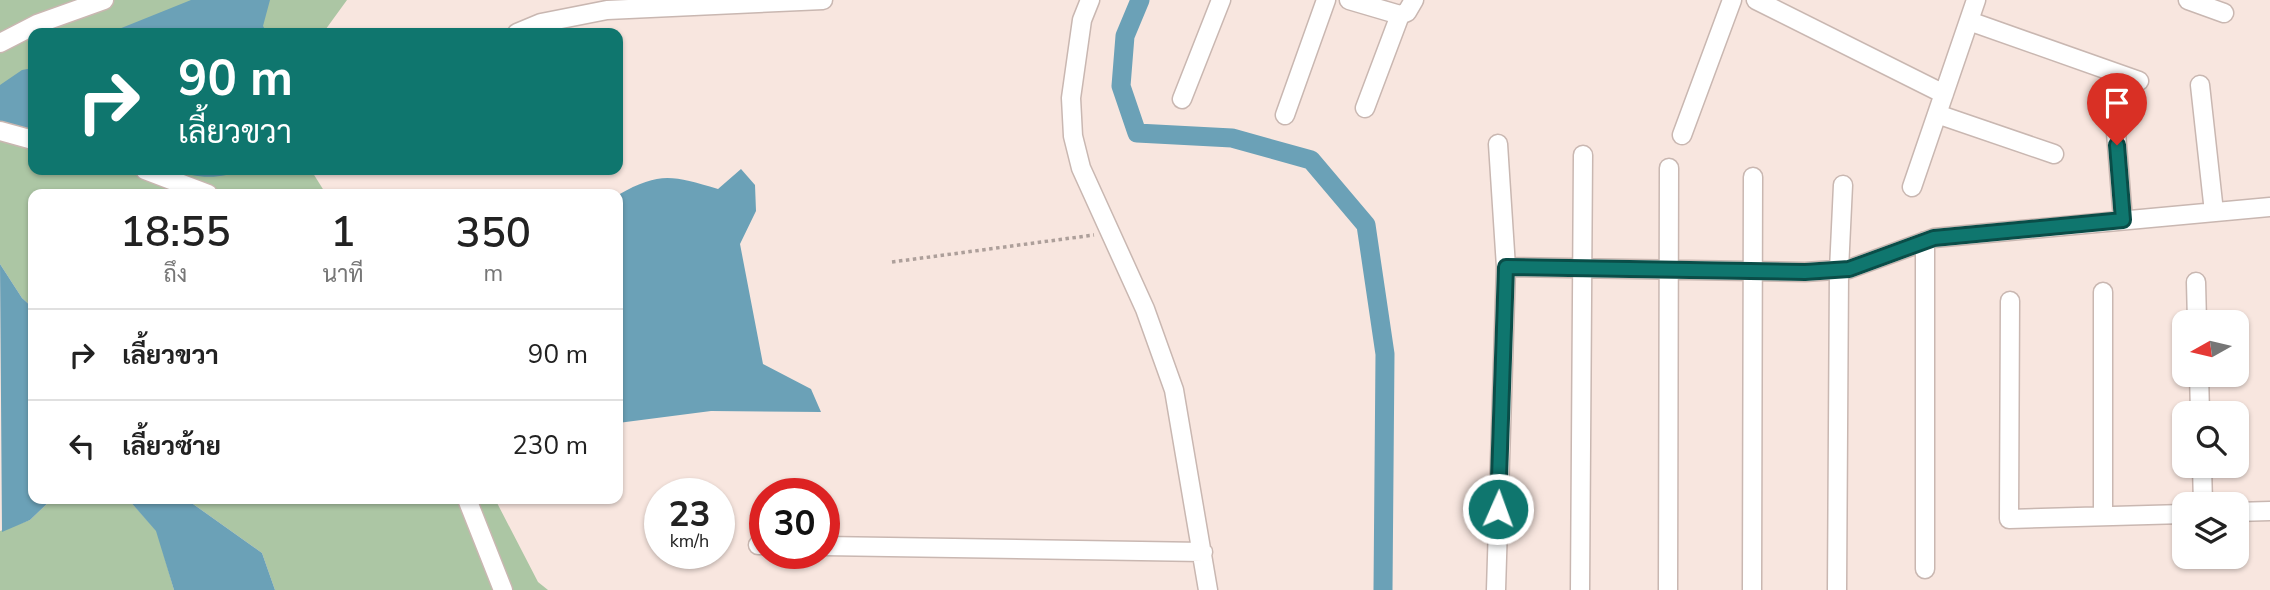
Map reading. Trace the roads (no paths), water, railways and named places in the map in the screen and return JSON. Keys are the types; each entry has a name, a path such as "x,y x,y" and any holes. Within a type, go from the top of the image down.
{"street":[{"path":"29,28 104,0"},
{"path":"529,28 607,9 823,0"},
{"path":"1090,0 1082,20 1071,98 1073,136 1081,168 1145,309 1174,390 1209,590"},
{"path":"1182,99 1220,0"},
{"path":"1285,115 1326,0"},
{"path":"1349,0 1399,15 1407,12 1414,0"},
{"path":"1682,135 1732,0"},
{"path":"1756,0 1944,94"},
{"path":"1912,187 1976,0"},
{"path":"2188,0 2224,13"},
{"path":"1365,108 1399,15"},
{"path":"1969,21 2139,81"},
{"path":"0,43 28,29"},
{"path":"2200,86 2214,212"},
{"path":"1937,114 2054,154"},
{"path":"2115,120 2123,220"},
{"path":"0,131 28,139"},
{"path":"1496,590 1506,267 1498,144"},
{"path":"1580,590 1580,268 1583,155"},
{"path":"1668,590 1669,168"},
{"path":"158,175 195,189"},
{"path":"1752,590 1755,272 1753,177"},
{"path":"1836,590 1839,270 1843,184"},
{"path":"1506,267 1755,272 1839,270 1849,269 1925,241 2270,207"},
{"path":"1925,241 1926,569"},
{"path":"2196,282 2197,310"},
{"path":"2103,292 2104,516"},
{"path":"2011,301 2009,519 2172,514"},
{"path":"469,504 503,590"},
{"path":"2249,512 2270,511"},
{"path":"840,546 1203,552"}],"water":[{"path":"191,0 270,0 264,28 121,28"},
{"path":"28,69 28,135 0,121 0,85"},
{"path":"741,169 755,185 756,211 740,244 763,364 811,389 821,412 711,411 623,422 623,192 645,182 667,178 718,189"},
{"path":"192,175 226,175 209,177"},
{"path":"0,264 28,303 28,504 47,504 30,520 2,532"},
{"path":"132,504 193,504 262,553 275,590 174,590 156,531"}],"waterway":[{"path":"1140,0 1125,36 1121,86 1137,133 1232,138 1311,160 1366,225 1385,354 1383,590"}]}
